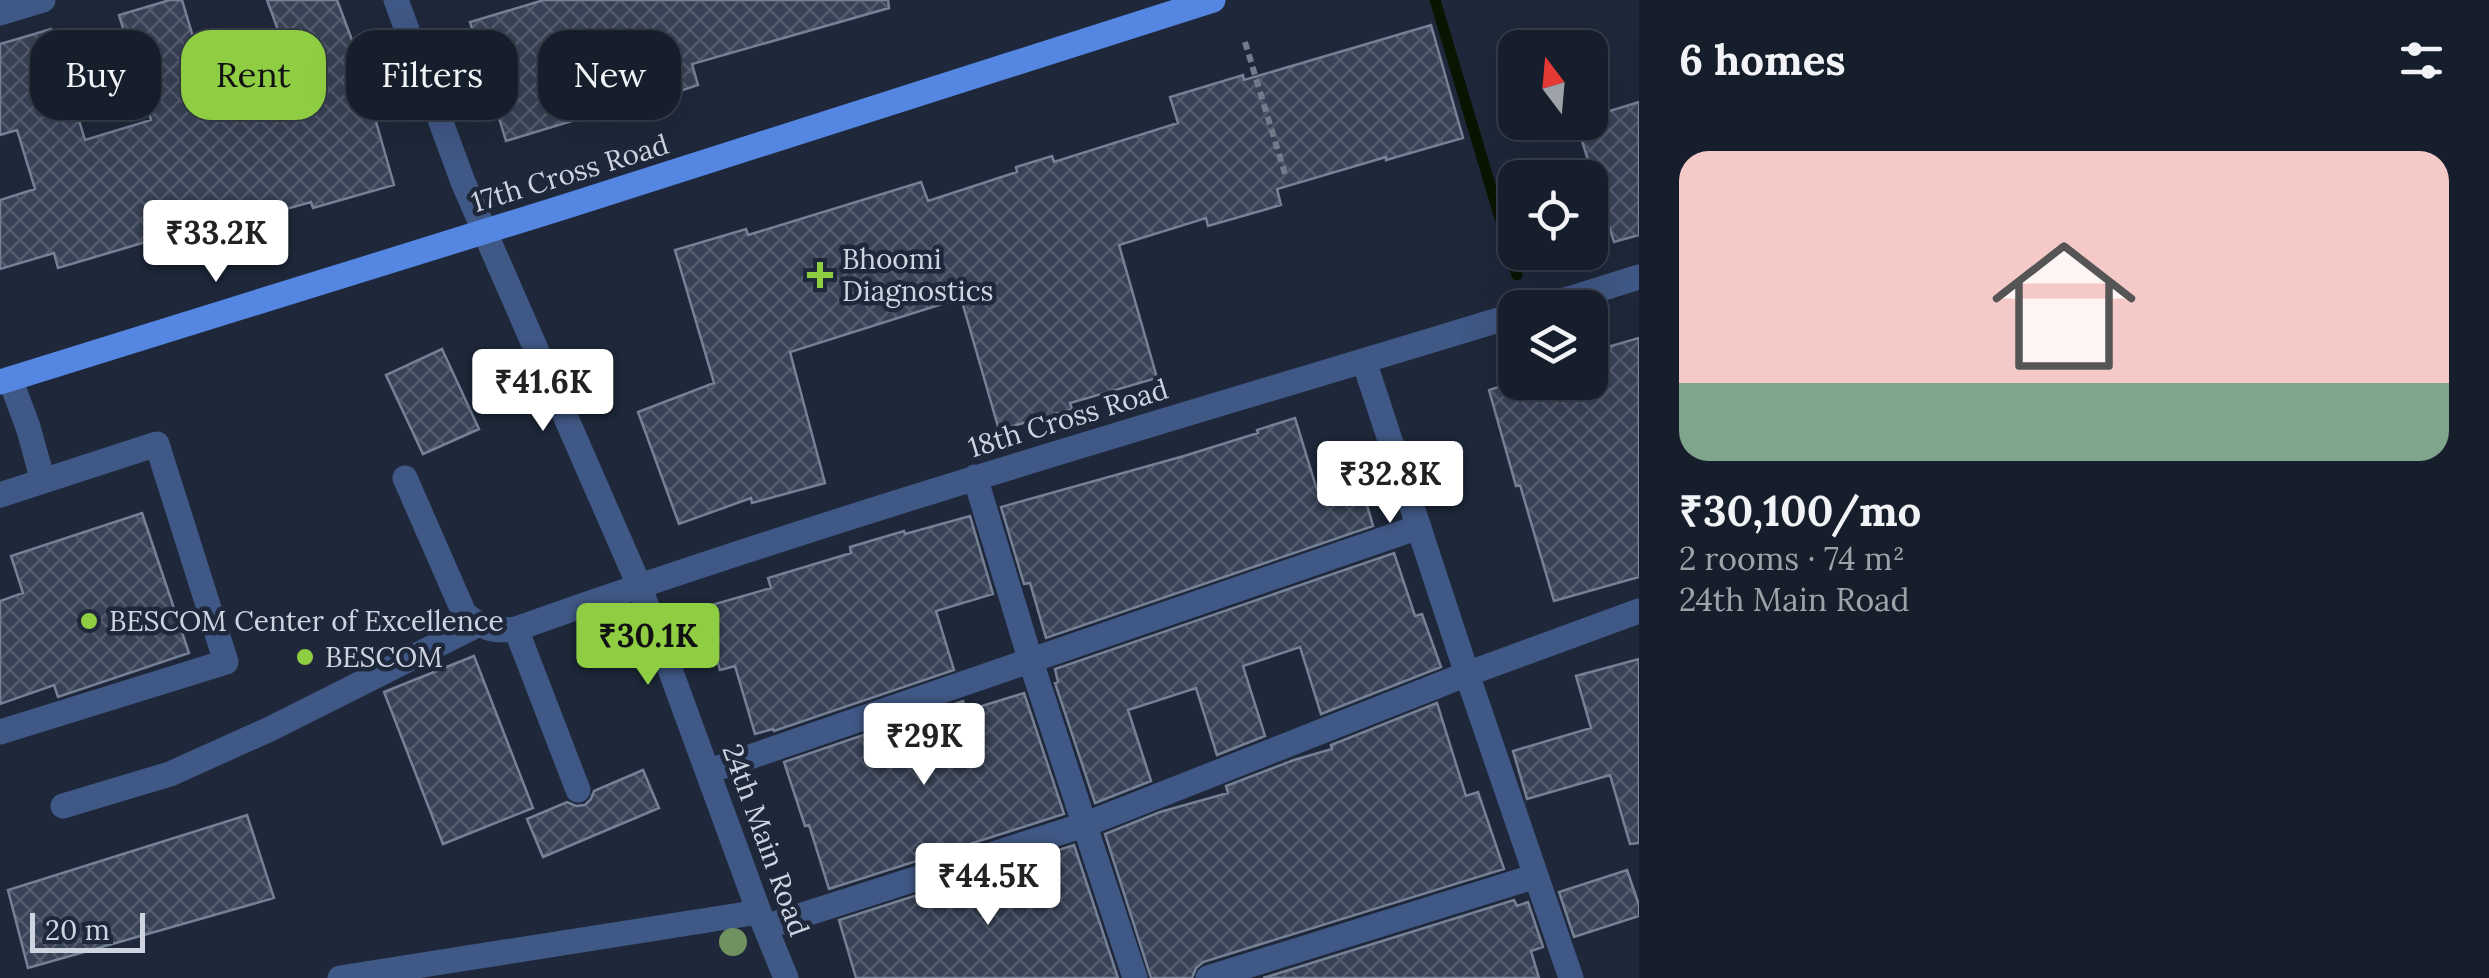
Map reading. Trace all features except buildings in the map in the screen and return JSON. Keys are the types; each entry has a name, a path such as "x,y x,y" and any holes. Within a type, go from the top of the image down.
{"main road":[{"name":"17th Cross Road","path":"5,380 1214,0"}],"street":[{"path":"0,13 43,0"},
{"name":"24th Main Road","path":"396,0 463,182 640,585 786,978"},
{"path":"1597,290 1639,277"},
{"name":"18th Cross Road","path":"516,629 974,478 1498,320"},
{"path":"1364,361 1572,978"},
{"path":"5,380 28,428 44,481"},
{"path":"0,496 158,444 226,662 0,732"},
{"path":"405,478 464,612 477,624 496,632 516,629 578,790"},
{"path":"974,478 1135,978"},
{"path":"708,770 1419,527"},
{"path":"340,978 762,920 1084,825 1639,611"},
{"path":"63,806 170,774 270,729 477,624"},
{"path":"1208,978 1536,876"}],"path":[{"path":"1246,42 1285,174"}],"waterway":[{"path":"1435,0 1517,275"}],"place":[{"name":"Bhoomi Diagnostics","path":"820,275"},
{"name":"BESCOM Center of Excellence","path":"89,621"},
{"name":"BESCOM","path":"305,657"}]}
